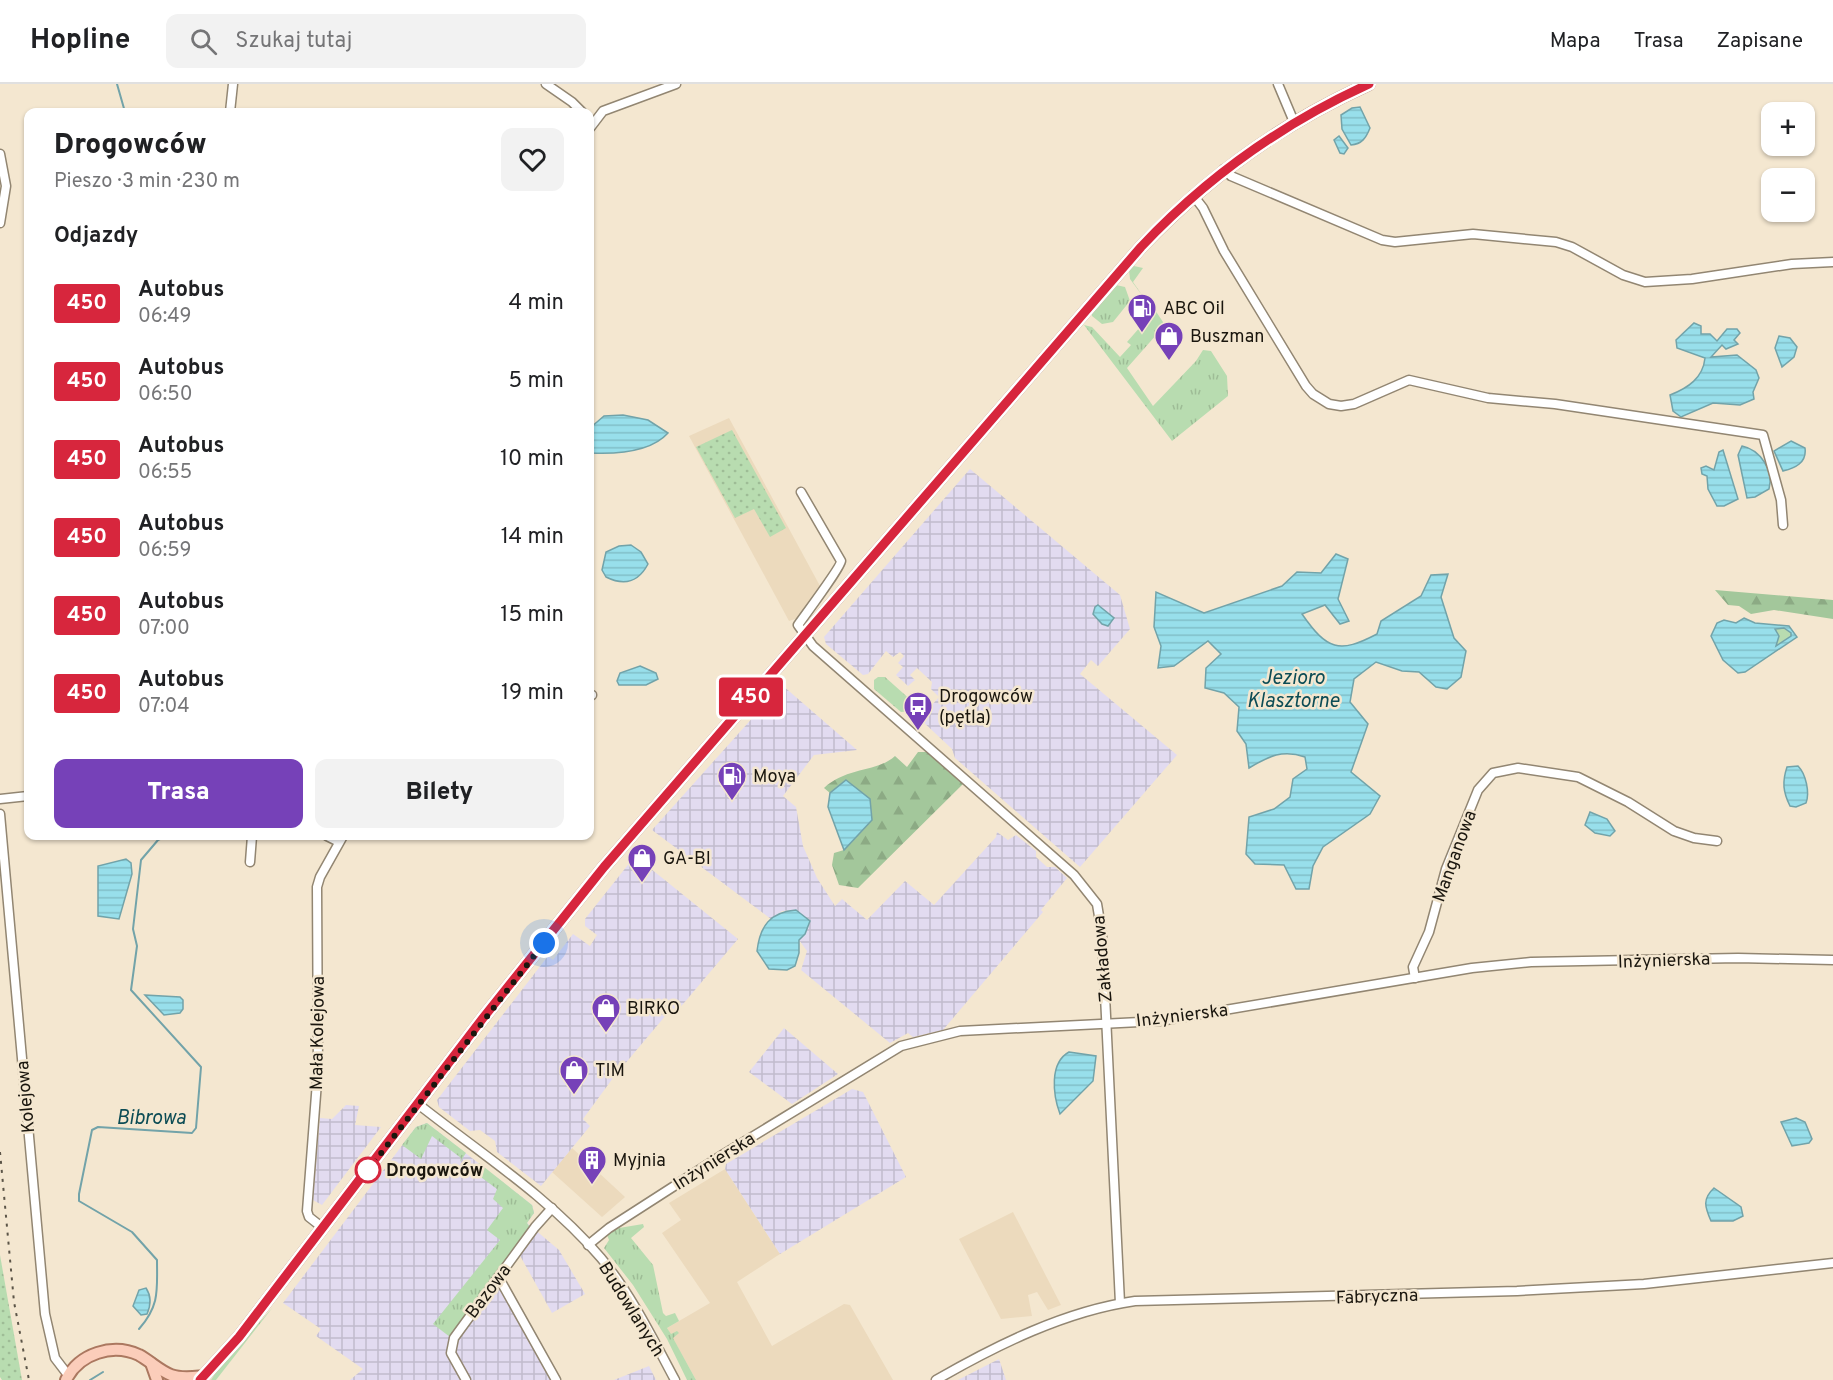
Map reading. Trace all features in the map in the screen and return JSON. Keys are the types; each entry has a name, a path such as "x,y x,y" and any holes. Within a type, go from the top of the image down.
{"main road":[{"path":"67,1378 81,1361 104,1351 131,1352 171,1375 203,1379 239,1337 604,867 1141,247 1193,195 1224,169 1294,122 1369,84"},
{"path":"150,1362 157,1380"}],"street":[{"path":"230,108 233,84"},
{"path":"546,84 578,108"},
{"path":"594,116 676,84"},
{"path":"1278,84 1294,122"},
{"path":"0,154 6,186 0,223"},
{"path":"1224,169 1231,176 1282,196 1374,238 1395,242 1473,234 1556,242 1572,247 1623,275 1645,282 1692,279 1791,264 1833,262"},
{"path":"1193,195 1203,208 1224,251 1306,386 1313,394 1329,404 1354,404 1409,381 1488,398 1555,404 1763,435 1781,500 1783,525"},
{"path":"801,492 841,564 798,625 805,635"},
{"name":"Zakładowa","path":"805,635 813,646 1085,886 1100,913 1120,1303"},
{"name":"Manganowa","path":"1415,978 1413,967 1429,932 1446,869 1478,790 1493,773 1518,768 1578,777 1628,802 1674,831 1694,838 1718,841"},
{"path":"0,799 24,796"},
{"name":"Kolejowa","path":"0,814 45,1314 55,1358 67,1378"},
{"path":"250,862 252,840"},
{"name":"Mała Kolejowa","path":"323,1228 309,1217 308,1211 318,1069 317,887 340,840"},
{"name":"Inżynierska","path":"588,1245 609,1228 696,1172 901,1046 960,1031 1107,1022 1160,1022 1472,968 1549,961 1628,962 1738,958 1833,960"},
{"name":"Budowlanych","path":"418,1104 552,1208 588,1245 629,1298 675,1380"},
{"name":"Bazowa","path":"466,1380 451,1353 451,1345 552,1208"},
{"name":"Fabryczna","path":"936,1380 1001,1344 1120,1303 1540,1290 1644,1284 1833,1263"},
{"path":"499,1278 556,1380"}],"shaded area":[{"path":"729,418 820,586 798,618 789,621 689,436"},
{"path":"970,469 1120,595 1130,629 1098,666 1091,660 1080,674 1177,755 1080,867 955,758 952,749 920,719 939,697 931,689 932,682 917,668 910,675 915,680 908,686 896,675 903,667 898,663 904,656 900,652 893,657 886,651 868,674 863,675 826,644 824,637"},
{"path":"782,685 857,750 814,755 783,796 796,807 803,846 817,878 835,906 842,899 867,920 905,881 934,905 996,837 997,832 1008,840 1016,835 1036,851 1036,857 1047,867 1055,867 1067,878 1041,910 1043,912 943,1030 913,1037 908,1033 890,1043 801,970 807,951 799,940 805,934 810,921 796,910 782,911 771,919 652,830"},
{"path":"635,856 738,939 678,1010 672,1008 613,1078 583,1119 590,1126 541,1186 497,1152 495,1141 480,1130 470,1131 439,1107 437,1100 548,956 553,960 573,934 590,946 597,935 585,926 585,919"},
{"path":"784,1028 838,1074 792,1104 749,1072"},
{"path":"852,1089 863,1092 906,1177 780,1254 725,1169 726,1164"},
{"path":"346,1105 359,1106 355,1125 381,1127 322,1205 313,1200 320,1118 332,1119"},
{"path":"427,1123 532,1205 534,1213 527,1223 559,1250 585,1294 552,1313 518,1252 499,1278 556,1380 350,1380 363,1369 316,1336 321,1329 283,1303 416,1127"},
{"path":"572,1148 625,1197 602,1217 552,1172"},
{"path":"725,1169 780,1254 737,1282 772,1346 844,1304 850,1305 893,1380 696,1380 667,1328 710,1303 662,1233 681,1220 669,1203"},
{"path":"1013,1212 1061,1305 1048,1310 1037,1292 1028,1295 1032,1316 1001,1319 959,1239"},
{"path":"999,1359 1006,1380 958,1380"},
{"path":"649,1366 656,1380 614,1380"}],"green space":[{"path":"1134,266 1143,268 1133,282 1144,298 1130,279 1129,270"},
{"path":"1116,285 1125,287 1130,301 1113,322 1102,324 1092,316 1092,313"},
{"path":"1155,310 1165,325 1127,368 1153,406 1196,361 1203,350 1211,351 1227,376 1228,396 1172,441 1084,325 1092,327 1120,357 1131,345 1127,342"},
{"path":"732,430 786,528 770,537 754,509 735,518 696,447"},
{"path":"1715,590 1833,600 1833,619 1774,610 1751,614 1739,606 1728,605"},
{"path":"1784,628 1791,633 1791,636 1775,646 1779,636 1775,629"},
{"path":"878,677 885,677 913,702 910,711 901,712 874,689 874,680"},
{"path":"918,752 927,752 963,784 858,888 839,885 832,865 834,853 844,850 872,820 846,780 830,793 824,788 842,776 880,765 895,756 907,767"},
{"path":"427,1123 466,1153 460,1162 461,1158 432,1136 421,1159 402,1145 416,1127"},
{"path":"479,1163 532,1205 534,1213 527,1223 530,1227 450,1337 433,1324 500,1240 487,1230 503,1208 493,1199 497,1189 474,1172"},
{"path":"643,1224 644,1227 631,1238 653,1265 663,1313 666,1316 675,1313 679,1321 667,1328 671,1334 677,1331 679,1333 673,1338 696,1380 687,1380 667,1339 633,1285 604,1248 609,1240 607,1235 619,1228"},
{"path":"0,1255 22,1380 2,1380 0,1377"},
{"path":"273,1307 216,1380 211,1380 218,1369"}],"water":[{"path":"1360,107 1370,128 1363,140 1351,145 1342,129 1341,115 1352,108"},
{"path":"1339,136 1348,148 1344,154 1340,153 1334,140"},
{"path":"1694,323 1701,326 1701,334 1710,334 1717,341 1727,329 1737,329 1740,333 1734,340 1738,344 1726,349 1722,345 1711,357 1737,355 1756,370 1759,378 1753,392 1754,399 1740,405 1713,403 1681,417 1673,411 1670,395 1694,381 1704,365 1705,358 1677,348 1676,340"},
{"path":"1779,336 1790,338 1797,347 1794,357 1782,367 1775,348"},
{"path":"623,415 648,420 668,433 643,448 623,452 594,453 594,425 604,416"},
{"path":"1791,441 1805,448 1804,458 1796,466 1783,471 1774,451"},
{"path":"1742,446 1749,448 1760,457 1770,475 1769,489 1755,497 1747,498 1738,455"},
{"path":"1723,450 1738,499 1724,506 1717,506 1708,489 1707,476 1702,474 1701,468 1706,466 1714,470 1719,452"},
{"path":"631,545 641,552 648,564 644,570 635,579 625,582 606,577 602,570 606,552 619,546"},
{"name":"Jezioro Klasztorne","path":"1336,554 1348,559 1338,599 1349,621 1340,624 1325,605 1302,614 1327,641 1343,646 1377,634 1381,621 1421,596 1431,575 1448,574 1441,597 1454,638 1466,651 1461,677 1447,689 1436,687 1419,672 1402,671 1376,662 1354,679 1350,702 1368,724 1351,772 1380,796 1370,814 1323,847 1313,866 1309,889 1296,889 1284,865 1255,864 1246,854 1249,817 1274,809 1290,797 1293,779 1307,769 1305,757 1290,754 1276,755 1249,768 1246,744 1237,731 1239,707 1224,693 1205,688 1206,668 1221,654 1208,641 1174,666 1158,668 1161,646 1154,627 1156,592 1204,613 1282,586 1297,572 1321,573"},
{"path":"1098,605 1114,618 1108,626 1102,624 1093,614"},
{"path":"1744,618 1755,623 1789,626 1797,637 1745,672 1738,673 1723,660 1711,636 1717,623 1724,620 1736,623","holes":["1784,628 1791,633 1791,636 1776,646 1779,636 1775,629"]},
{"path":"640,666 656,673 658,679 646,685 619,685 617,681 620,673"},
{"path":"1798,766 1805,779 1808,794 1806,803 1796,807 1790,806 1786,796 1784,777 1787,767"},
{"path":"846,780 870,799 872,820 844,850 828,807 830,793"},
{"path":"1590,812 1607,819 1615,831 1610,836 1595,833 1585,825"},
{"path":"126,859 131,863 132,874 119,919 98,916 98,866"},
{"path":"796,910 810,921 805,934 799,940 799,953 795,966 787,970 769,969 757,951 761,934 773,917"},
{"path":"145,995 180,997 183,1000 183,1009 180,1013 164,1015"},
{"path":"1069,1052 1096,1056 1093,1081 1060,1114 1054,1080 1058,1064"},
{"path":"1796,1118 1805,1122 1812,1139 1809,1143 1792,1146 1781,1122"},
{"path":"1714,1188 1741,1207 1743,1216 1733,1221 1711,1221 1706,1200"},
{"path":"146,1288 150,1304 147,1314 141,1315 133,1306 139,1290"}],"waterway":[{"name":"Bibrowa","path":"117,84 124,108"},
{"name":"Bibrowa","path":"139,1329 154,1305 157,1289 157,1260 132,1232 79,1201 79,1194 92,1130 98,1127 192,1133 196,1128 201,1067 131,990 137,946 133,929 141,860 158,840"},
{"name":"Bibrowa","path":"90,1380 103,1372"}],"railway":[{"path":"0,1152 14,1302 29,1380"}],"bus line":[{"name":"450","path":"200,1380 239,1337 483,1018 604,867 1141,247 1193,195 1251,149 1331,101 1369,84"}],"place":[{"name":"ABC Oil","path":"1142,334"},
{"name":"Buszman","path":"1169,362"},
{"name":"Drogowców (pętla)","path":"918,732"},
{"name":"Moya","path":"732,802"},
{"name":"GA-BI","path":"642,884"},
{"name":"BIRKO","path":"606,1034"},
{"name":"TIM","path":"574,1096"},
{"name":"Drogowców","path":"368,1170"},
{"name":"Myjnia","path":"592,1186"}],"route":[{"path":"368,1170 483,1018 544,943"}]}
